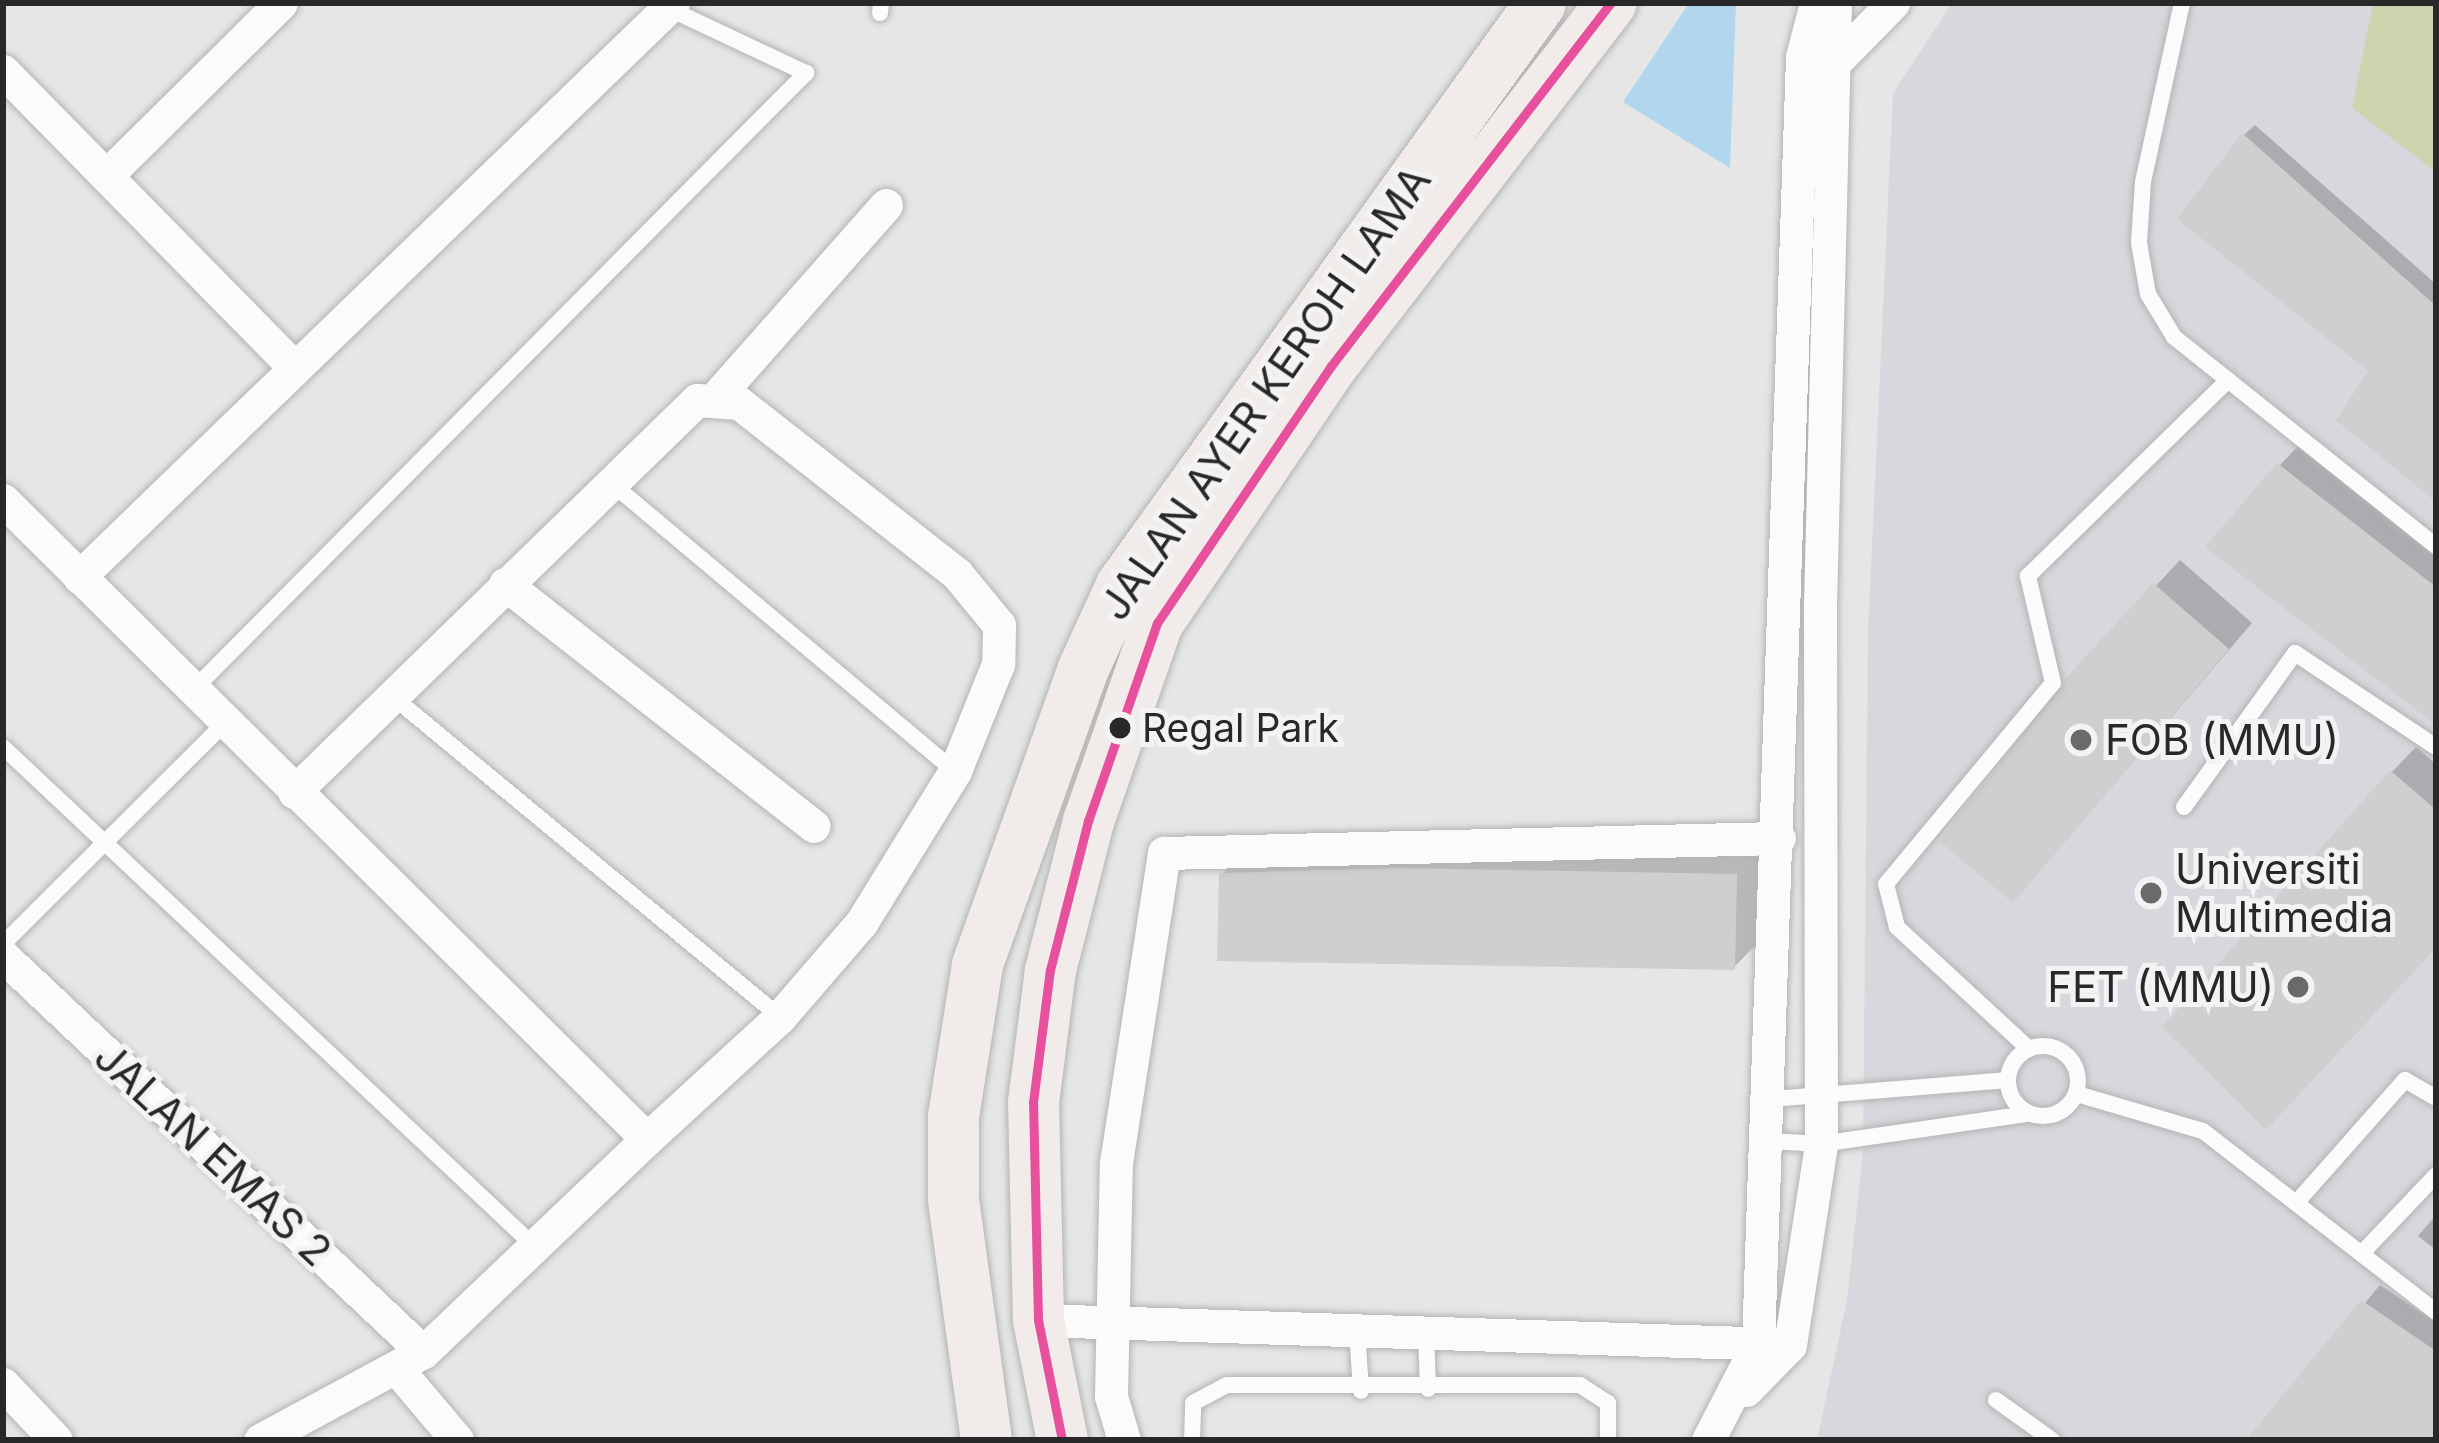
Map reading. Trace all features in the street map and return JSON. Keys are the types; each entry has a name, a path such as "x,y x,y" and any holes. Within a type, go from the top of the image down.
{"main road":[{"name":"JALAN AYER KEROH LAMA","path":"981,1423 953,1198 953,1116 977,964 1083,668 1121,585 1540,3"},
{"name":"JALAN AYER KEROH LAMA","path":"1062,1440 1037,1320 1033,1102 1050,970 1088,821 1157,622 1331,366 1611,3"},
{"path":"981,1423 990,1364 1013,1334 1037,1320"}],"street":[{"path":"106,176 281,3"},
{"path":"1774,1344 1770,1142 1779,838 1779,606 1802,57 1816,3"},
{"path":"1708,1440 1774,1344 1821,1144 1820,604 1840,57 1835,3"},
{"path":"1840,57 1893,3"},
{"path":"80,577 292,365 670,6"},
{"path":"3,71 292,365"},
{"path":"717,396 886,205"},
{"path":"260,1440 411,1361 780,1017 861,923 955,771 998,664 999,625 957,574 739,403 717,396 697,400 294,792"},
{"path":"3,500 647,1139"},
{"path":"505,584 814,826"},
{"path":"1124,1440 1111,1396 1115,1163 1164,853 1779,838"},
{"name":"JALAN EMAS 2","path":"3,956 411,1361 457,1440"},
{"path":"1037,1320 1774,1344"},
{"path":"3,1384 56,1440"}],"lane":[{"path":"2182,3 2143,182 2139,243 2148,294 2174,338 2436,546"},
{"path":"192,691 806,73 670,6"},
{"path":"2029,1048 1897,927 1886,884 2053,683 2028,576 2228,380"},
{"path":"610,481 955,771"},
{"path":"2184,807 2295,652 2436,746"},
{"path":"391,696 780,1017"},
{"path":"3,944 224,724"},
{"path":"3,748 534,1246"},
{"path":"1770,1142 1821,1144 2066,1110 2077,1094 2074,1062 2045,1045 2029,1048 2007,1080 1823,1099 1772,1099"},
{"path":"2007,1080 2026,1114"},
{"path":"2297,1202 2405,1080 2436,1098"},
{"path":"2077,1094 2203,1131 2436,1312"},
{"path":"2362,1253 2436,1175"},
{"path":"1357,1330 1360,1391"},
{"path":"1426,1333 1428,1389"},
{"path":"1192,1440 1193,1403 1227,1385 1360,1391 1580,1385 1608,1403 1607,1440"},
{"path":"1996,1400 2052,1440"}],"shaded area":[{"name":"Universiti Multimedia","path":"1952,3 2436,3 2436,1440 1817,1440 1847,1300 1863,1153 1868,632 1893,93"}],"green space":[{"path":"2373,3 2436,3 2436,172 2352,108"}],"water":[{"path":"1689,3 1736,3 1730,168 1623,102"}],"building":[{"path":"2242,133 2436,306 2436,502 2336,420 2368,371 2177,219"},
{"path":"2277,463 2436,587 2436,725 2205,547"},
{"name":"FOB (MMU)","path":"2153,583 2229,649 2013,903 1939,841 2065,679"},
{"name":"FET (MMU)","path":"2390,770 2436,810 2436,948 2266,1130 2162,1027"},
{"name":"Regal Park","path":"1400,868 1737,874 1735,970 1217,961 1219,873"},
{"path":"2361,1300 2436,1351 2436,1440 2246,1440"}],"transit line":[{"path":"1062,1440 1038,1320 1033,1102 1050,970 1088,821 1157,623 1331,366 1611,3"}],"place":[{"name":"Regal Park","path":"1120,728"},
{"name":"FOB (MMU)","path":"2081,740"},
{"name":"Universiti Multimedia","path":"2151,893"},
{"name":"FET (MMU)","path":"2298,987"}]}
